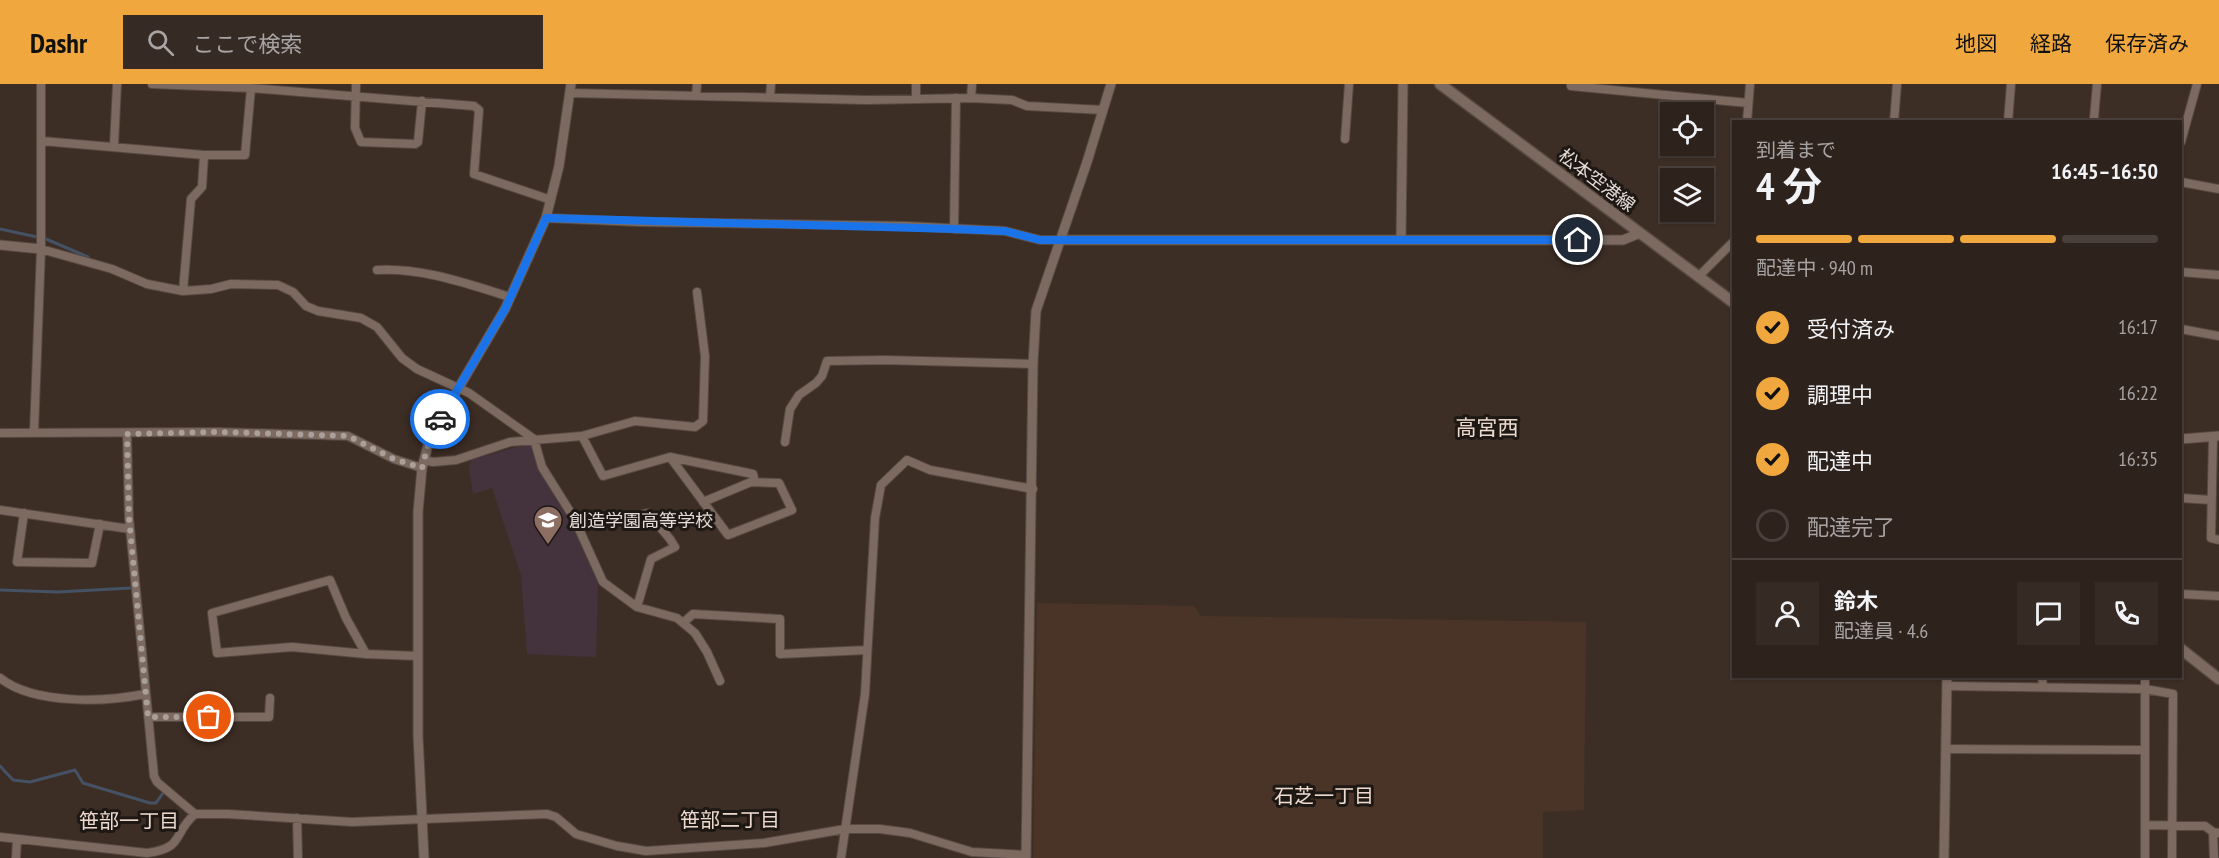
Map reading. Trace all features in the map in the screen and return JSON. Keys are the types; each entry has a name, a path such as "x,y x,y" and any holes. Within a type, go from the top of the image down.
{"main road":[{"name":"松本空港線","path":"1440,84 1732,302"},
{"path":"2182,650 2219,679"}],"street":[{"path":"34,432 41,249 41,84"},
{"path":"114,146 117,84"},
{"path":"152,84 250,88 474,106 480,110 474,174 551,200"},
{"path":"356,84 355,128 361,142 415,144 418,142 422,101"},
{"path":"696,96 697,84"},
{"path":"770,97 771,84"},
{"path":"916,84 916,99"},
{"path":"971,98 972,84"},
{"path":"127,434 130,529 154,776 157,782 195,814 352,822 547,814 556,817 576,834 617,846 646,851 764,843 845,829 880,829 910,833 972,852 1026,856 1033,364 1036,311 1111,84"},
{"path":"1345,138 1349,84"},
{"path":"1401,240 1403,84"},
{"path":"1571,84 1571,86 1748,103"},
{"path":"1747,120 1750,84"},
{"path":"1894,120 1897,84"},
{"path":"2008,120 2011,84"},
{"path":"2095,120 2097,84"},
{"path":"2182,136 2197,84"},
{"path":"42,141 204,154 245,155 250,88"},
{"path":"424,858 421,819 418,656 418,512 423,464 428,445 438,423 510,297 546,218 559,166 570,88 696,96 971,98 1012,100 1027,106 1103,110"},
{"path":"954,229 956,98"},
{"path":"183,291 191,199 202,187 204,154"},
{"path":"2182,182 2219,189"},
{"path":"546,218 1005,231 1040,240 1623,240 1640,233"},
{"path":"1698,277 1732,243"},
{"path":"0,245 41,249 112,269 147,284 183,291 210,289 231,284 279,285 293,292 306,306 318,311 361,318 377,327 402,358 417,369 469,393 534,439 542,466 574,518 603,582 637,607 677,618 683,622 695,633 720,681"},
{"path":"377,270 390,269 431,276 510,297"},
{"path":"2182,272 2219,274"},
{"path":"0,433 218,432 348,436 394,459 423,464 456,460 510,442 582,436 635,420 694,427 703,421 705,356 697,292"},
{"path":"2182,329 2219,336"},
{"path":"785,442 790,409 799,395 822,376 827,361 884,360 1033,364"},
{"path":"582,436 603,476 670,457 753,474 755,482"},
{"path":"2182,439 2216,436 2211,500 2211,538 2219,540"},
{"path":"670,457 703,502 728,535 792,510 779,483 752,482 703,502"},
{"path":"841,858 865,694 875,518 880,485 907,460 930,470 1033,489"},
{"path":"2182,498 2211,500"},
{"path":"0,510 130,529"},
{"path":"24,513 17,562 92,563 100,524"},
{"path":"620,520 648,513 675,547 651,559 637,607"},
{"path":"366,654 346,618 330,580 212,613 218,653 292,647 366,654 418,656"},
{"path":"2182,594 2219,596"},
{"path":"683,622 693,614 780,620 780,654 867,650"},
{"path":"0,678 30,693 63,699 124,698 145,694"},
{"path":"2042,678 2043,687"},
{"path":"2145,678 2145,858"},
{"path":"1944,858 1947,681 2043,687 2145,689 2173,694 2172,858"},
{"path":"148,717 269,717 270,698"},
{"path":"1946,749 2145,750"},
{"path":"0,837 147,853 156,852 165,850 175,842 195,814"},
{"path":"297,818 298,858"},
{"path":"2145,825 2205,826 2216,832 2214,858"},
{"path":"16,858 17,839"}],"shaded area":[{"name":"創造学園高等学校","path":"528,444 531,446 539,469 580,537 598,579 596,657 527,654 521,575 492,488 473,494 469,469 471,460"},
{"path":"1037,603 1194,606 1201,616 1586,622 1584,810 1543,812 1543,858 1033,858"}],"waterway":[{"path":"0,229 37,237"},
{"path":"46,239 88,257"},
{"path":"0,590 58,592 131,588"},
{"path":"0,766 13,780 30,782 75,770 83,783 150,803 156,803 163,793"}],"way so far":[{"path":"209,717 148,717 129,518 127,434 218,432 348,436 394,459 422,468 428,445 440,419"}],"place":[{"name":"創造学園高等学校","path":"548,546"}],"district":[{"name":"高宮西","path":"1487,427"},
{"name":"石芝一丁目","path":"1324,796"},
{"name":"笹部二丁目","path":"730,820"},
{"name":"笹部一丁目","path":"129,821"}],"route":[{"path":"440,419 505,309 546,218 640,222 899,226 1005,231 1040,240 1578,240"}]}
